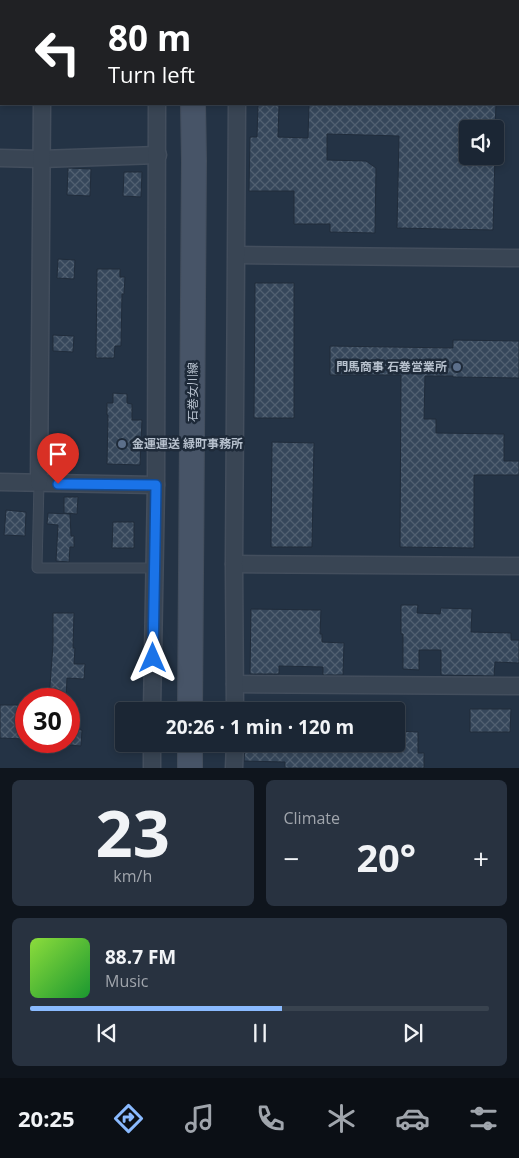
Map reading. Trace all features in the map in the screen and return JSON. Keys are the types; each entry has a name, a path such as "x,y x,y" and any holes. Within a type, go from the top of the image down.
{"main road":[{"name":"石巻女川線","path":"190,702 193,105"},
{"path":"190,752 190,768"}],"street":[{"path":"39,483 42,105"},
{"path":"152,702 156,485 157,105"},
{"path":"235,702 237,105"},
{"path":"0,158 41,159 158,155"},
{"path":"236,256 519,258"},
{"path":"0,482 156,485"},
{"path":"234,564 519,566"},
{"path":"235,684 519,686"},
{"path":"152,752 152,768"},
{"path":"234,768 235,752"}],"lane":[{"path":"39,483 37,568 154,568"}],"building":[{"path":"258,105 279,105 278,137 308,138 309,105 496,105 495,120 459,120 459,165 495,165 493,230 397,228 399,136 327,134 327,160 366,161 376,168 375,233 330,232 330,224 294,224 294,191 249,191 250,137 257,137"},
{"path":"68,168 91,169 90,196 67,195"},
{"path":"124,172 142,172 141,197 123,196"},
{"path":"58,259 75,260 74,279 57,278"},
{"path":"97,269 120,269 120,277 125,277 124,294 122,294 121,346 115,346 114,358 96,358"},
{"path":"255,283 294,283 294,418 254,418"},
{"path":"53,335 74,336 73,352 53,351"},
{"path":"453,340 519,341 519,378 425,376 424,419 436,419 436,433 504,434 504,461 519,461 519,475 474,475 474,548 400,547 401,375 330,375 330,346 453,348"},
{"path":"113,393 127,394 127,403 132,404 132,420 142,420 140,465 107,464 107,403 113,403"},
{"path":"272,442 314,443 312,547 271,547"},
{"path":"64,497 78,497 77,514 64,513"},
{"path":"6,510 26,512 25,536 4,535"},
{"path":"48,513 70,514 71,536 74,536 74,547 70,547 69,562 56,561 58,525 47,524"},
{"path":"113,522 134,522 134,548 112,548"},
{"path":"401,605 418,605 417,613 440,614 441,608 472,609 471,632 511,633 511,640 519,640 519,663 495,662 494,676 441,675 441,650 419,650 419,670 403,669"},
{"path":"251,609 321,610 320,634 322,634 322,642 344,643 343,675 323,675 323,667 279,666 279,674 250,674"},
{"path":"53,613 74,613 74,664 85,664 84,679 67,678 67,688 50,688"},
{"path":"0,705 15,705 15,739 0,738"},
{"path":"470,709 511,709 510,732 470,732"},
{"path":"80,730 82,730 80,746"},
{"path":"405,731 418,732 418,753 424,753 424,768 285,768 285,762 244,761 245,752 405,752"}],"place":[{"name":"門馬商事 石巻営業所","path":"457,367"},
{"name":"金運運送 緑町事務所","path":"122,444"}],"route":[{"path":"58,484 156,485 153,658"}]}
